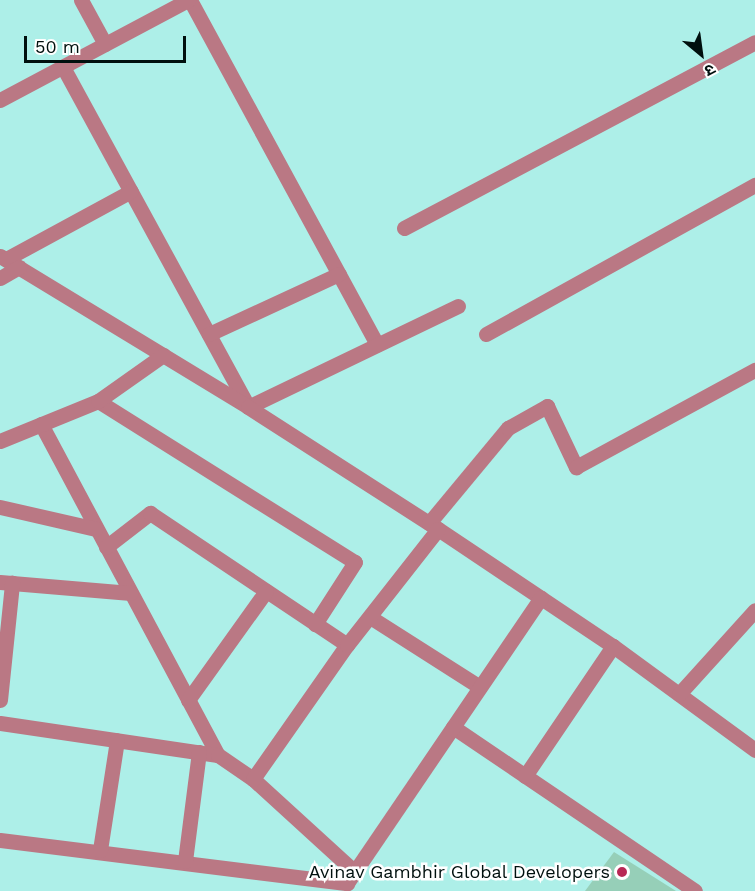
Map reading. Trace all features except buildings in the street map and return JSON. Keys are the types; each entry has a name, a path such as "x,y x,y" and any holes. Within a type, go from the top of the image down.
{"street":[{"path":"81,0 105,44"},
{"path":"0,100 189,0 377,345"},
{"path":"404,228 755,42"},
{"path":"63,67 248,407"},
{"path":"486,334 755,185"},
{"path":"0,278 8,261 131,191"},
{"path":"8,261 248,407 433,526 613,646 755,750"},
{"path":"208,334 339,274"},
{"path":"248,407 458,306"},
{"path":"0,441 98,401 163,355"},
{"path":"253,779 433,526 508,428 547,406 576,467 755,370"},
{"path":"98,401 355,562 315,624"},
{"path":"41,424 218,755"},
{"path":"0,507 96,529"},
{"path":"106,547 150,513 347,645"},
{"path":"0,700 6,582 131,593"},
{"path":"188,700 266,591"},
{"path":"0,840 100,850 347,883 541,598"},
{"path":"679,694 754,614"},
{"path":"370,617 480,687"},
{"path":"525,776 613,646"},
{"path":"0,723 218,755 253,779 355,872"},
{"path":"453,728 695,891"},
{"path":"100,850 117,740"},
{"path":"185,861 199,752"}],"place":[{"name":"Avinav Gambhir Global Developers","path":"622,872"}]}
